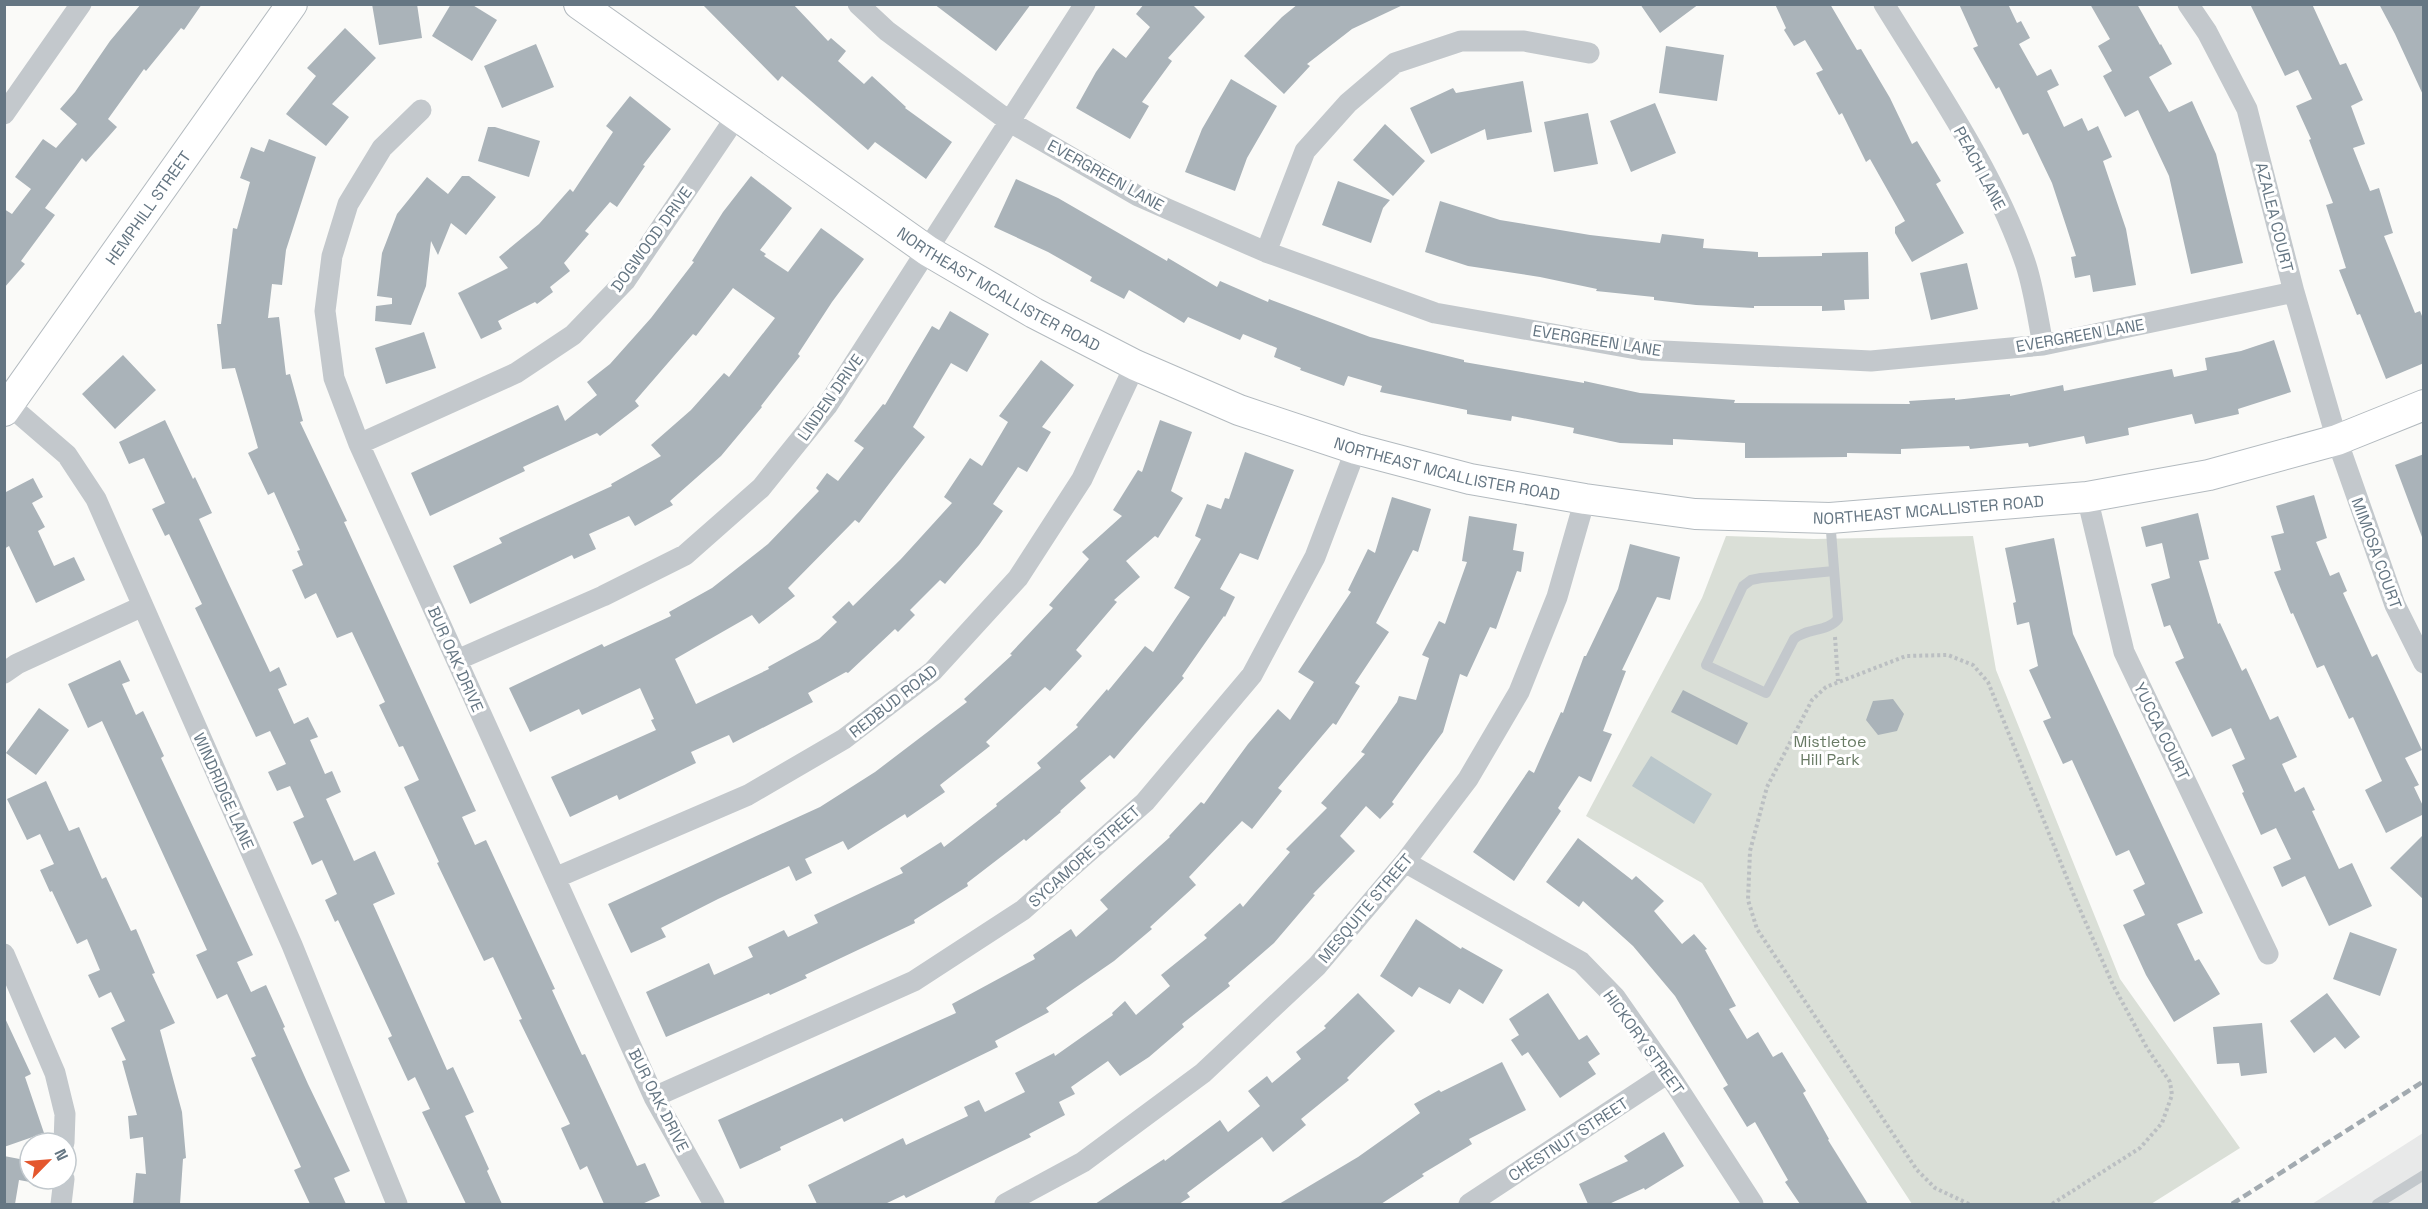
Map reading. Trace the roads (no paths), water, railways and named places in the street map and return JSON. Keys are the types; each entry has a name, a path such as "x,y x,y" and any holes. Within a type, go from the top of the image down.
{"street":[{"path":"4,114 81,4"},
{"name":"HEMPHILL STREET","path":"7,408 292,4"},
{"name":"NORTHEAST MCALLISTER ROAD","path":"579,4 928,251 1034,313 1135,365 1239,410 1356,449 1470,478 1585,500 1695,514 1830,518 2087,497 2209,475 2337,440 2424,405"},
{"name":"EVERGREEN LANE","path":"858,4 887,31 1010,122 1138,196 1266,252 1436,313 1642,350 1871,361 2043,345 2294,292"},
{"name":"LINDEN DRIVE","path":"457,660 603,597 685,555 761,488 827,406 1085,4"},
{"name":"PEACH LANE","path":"1884,4 2000,200 2026,266 2043,345"},
{"name":"AZALEA COURT","path":"2188,4 2207,32 2247,109 2294,292 2337,440"},
{"path":"1266,252 1305,151 1348,103 1395,63 1461,41 1524,41 1589,53"},
{"name":"BUR OAK DRIVE","path":"422,110 382,148 348,204 332,256 326,311 334,378 359,444 654,1097 714,1204"},
{"name":"DOGWOOD DRIVE","path":"359,444 516,373 573,335 626,281 736,117"},
{"name":"REDBUD ROAD","path":"555,878 748,795 844,739 933,671 1018,578 1082,479 1135,365"},
{"name":"WINDRIDGE LANE","path":"7,408 67,455 96,499 292,945 397,1204"},
{"name":"MIMOSA COURT","path":"2337,440 2395,605 2424,663"},
{"name":"SYCAMORE STREET","path":"654,1097 914,981 1023,910 1145,802 1252,675 1315,557 1356,449"},
{"name":"YUCCA COURT","path":"2087,497 2124,652 2268,954"},
{"name":"MESQUITE STREET","path":"1005,1204 1083,1162 1203,1073 1317,966 1405,862 1468,780 1519,692 1557,597 1585,500"},
{"path":"4,673 17,664 143,606"},
{"name":"HICKORY STREET","path":"1405,862 1581,962 1616,997 1753,1204"},
{"path":"4,954 55,1073 65,1114 64,1131"},
{"name":"CHESTNUT STREET","path":"1469,1204 1668,1073"}],"lane":[{"path":"1830,518 1838,619 1834,624 1800,633 1794,639 1766,693 1706,665 1743,586 1751,580 1834,571"},
{"path":"2377,1204 2424,1175"}],"railway":[{"path":"2232,1204 2424,1081"}],"park label":[{"name":"Mistletoe Hill Park","path":"1830,750"}]}
